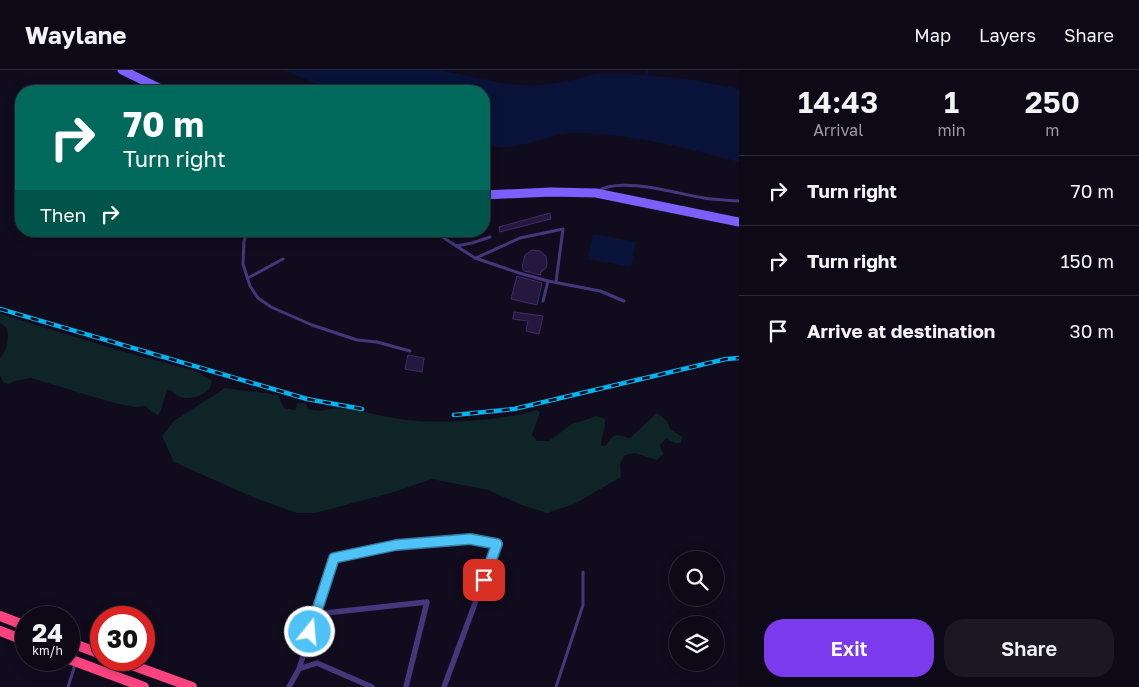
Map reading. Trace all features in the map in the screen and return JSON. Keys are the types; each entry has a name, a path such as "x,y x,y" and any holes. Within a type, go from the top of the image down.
{"highway":[{"path":"0,616 15,622"},
{"path":"0,631 15,637"},
{"path":"80,663 144,687"},
{"path":"148,671 192,687"}],"street":[{"path":"122,70 152,85"},
{"path":"490,195 551,192 596,193 739,222"},
{"path":"289,687 299,669 334,558 396,545 470,539 497,544 444,687"},
{"path":"316,614 426,602 406,687"},
{"path":"299,669 317,663 372,687"}],"lane":[{"path":"596,193 604,187 622,186 654,188 704,198 739,201"},
{"path":"475,258 520,238 563,229 556,282"},
{"path":"246,237 243,264 250,286 258,298 271,308 312,326 350,338 376,342 410,351"},
{"path":"441,237 475,258 548,281 600,291 624,301"},
{"path":"455,247 487,237"},
{"path":"248,278 283,259"},
{"path":"543,301 548,281"},
{"path":"556,687 584,605 583,572"},
{"path":"68,687 70,671"}],"green space":[{"path":"0,314 121,351 195,371 212,381 211,386 201,395 190,398 180,397 168,390 158,415 146,406 136,407 114,403 31,378 8,384 4,383 0,375 0,358 6,348 8,336 7,328 0,323"},
{"path":"225,388 278,395 284,408 295,410 298,403 305,403 308,409 313,410 350,410 422,421 490,419 537,410 540,412 532,435 537,441 549,441 572,424 596,416 605,419 601,446 605,446 616,435 630,438 657,413 667,421 670,429 682,437 681,443 674,443 666,438 660,445 663,454 657,460 635,453 625,455 620,463 621,477 574,504 547,513 522,505 488,490 432,479 394,492 315,513 297,513 255,498 174,462 162,436 174,421"}],"water":[{"path":"284,70 439,70 501,83 534,86 564,82 596,74 630,74 688,79 739,89 739,162 637,138 595,134 574,133 556,135 523,145 501,147 490,146 490,85 319,85"},
{"path":"593,234 636,242 631,267 588,259"}],"building":[{"path":"550,213 551,219 500,232 499,227"},
{"path":"532,250 540,251 546,256 546,268 540,273 541,275 524,271 522,267 525,255"},
{"path":"517,276 542,283 537,305 511,299"},
{"path":"514,312 543,316 539,334 526,331 528,321 513,319"},
{"path":"408,355 424,358 422,372 405,369"}],"waterway":[{"path":"647,70 647,75"}],"railway":[{"path":"0,309 307,399 362,409"},
{"path":"454,415 514,409 726,359 739,358"}],"route":[{"path":"310,632 334,558 396,545 470,539 497,544 484,580"}]}
